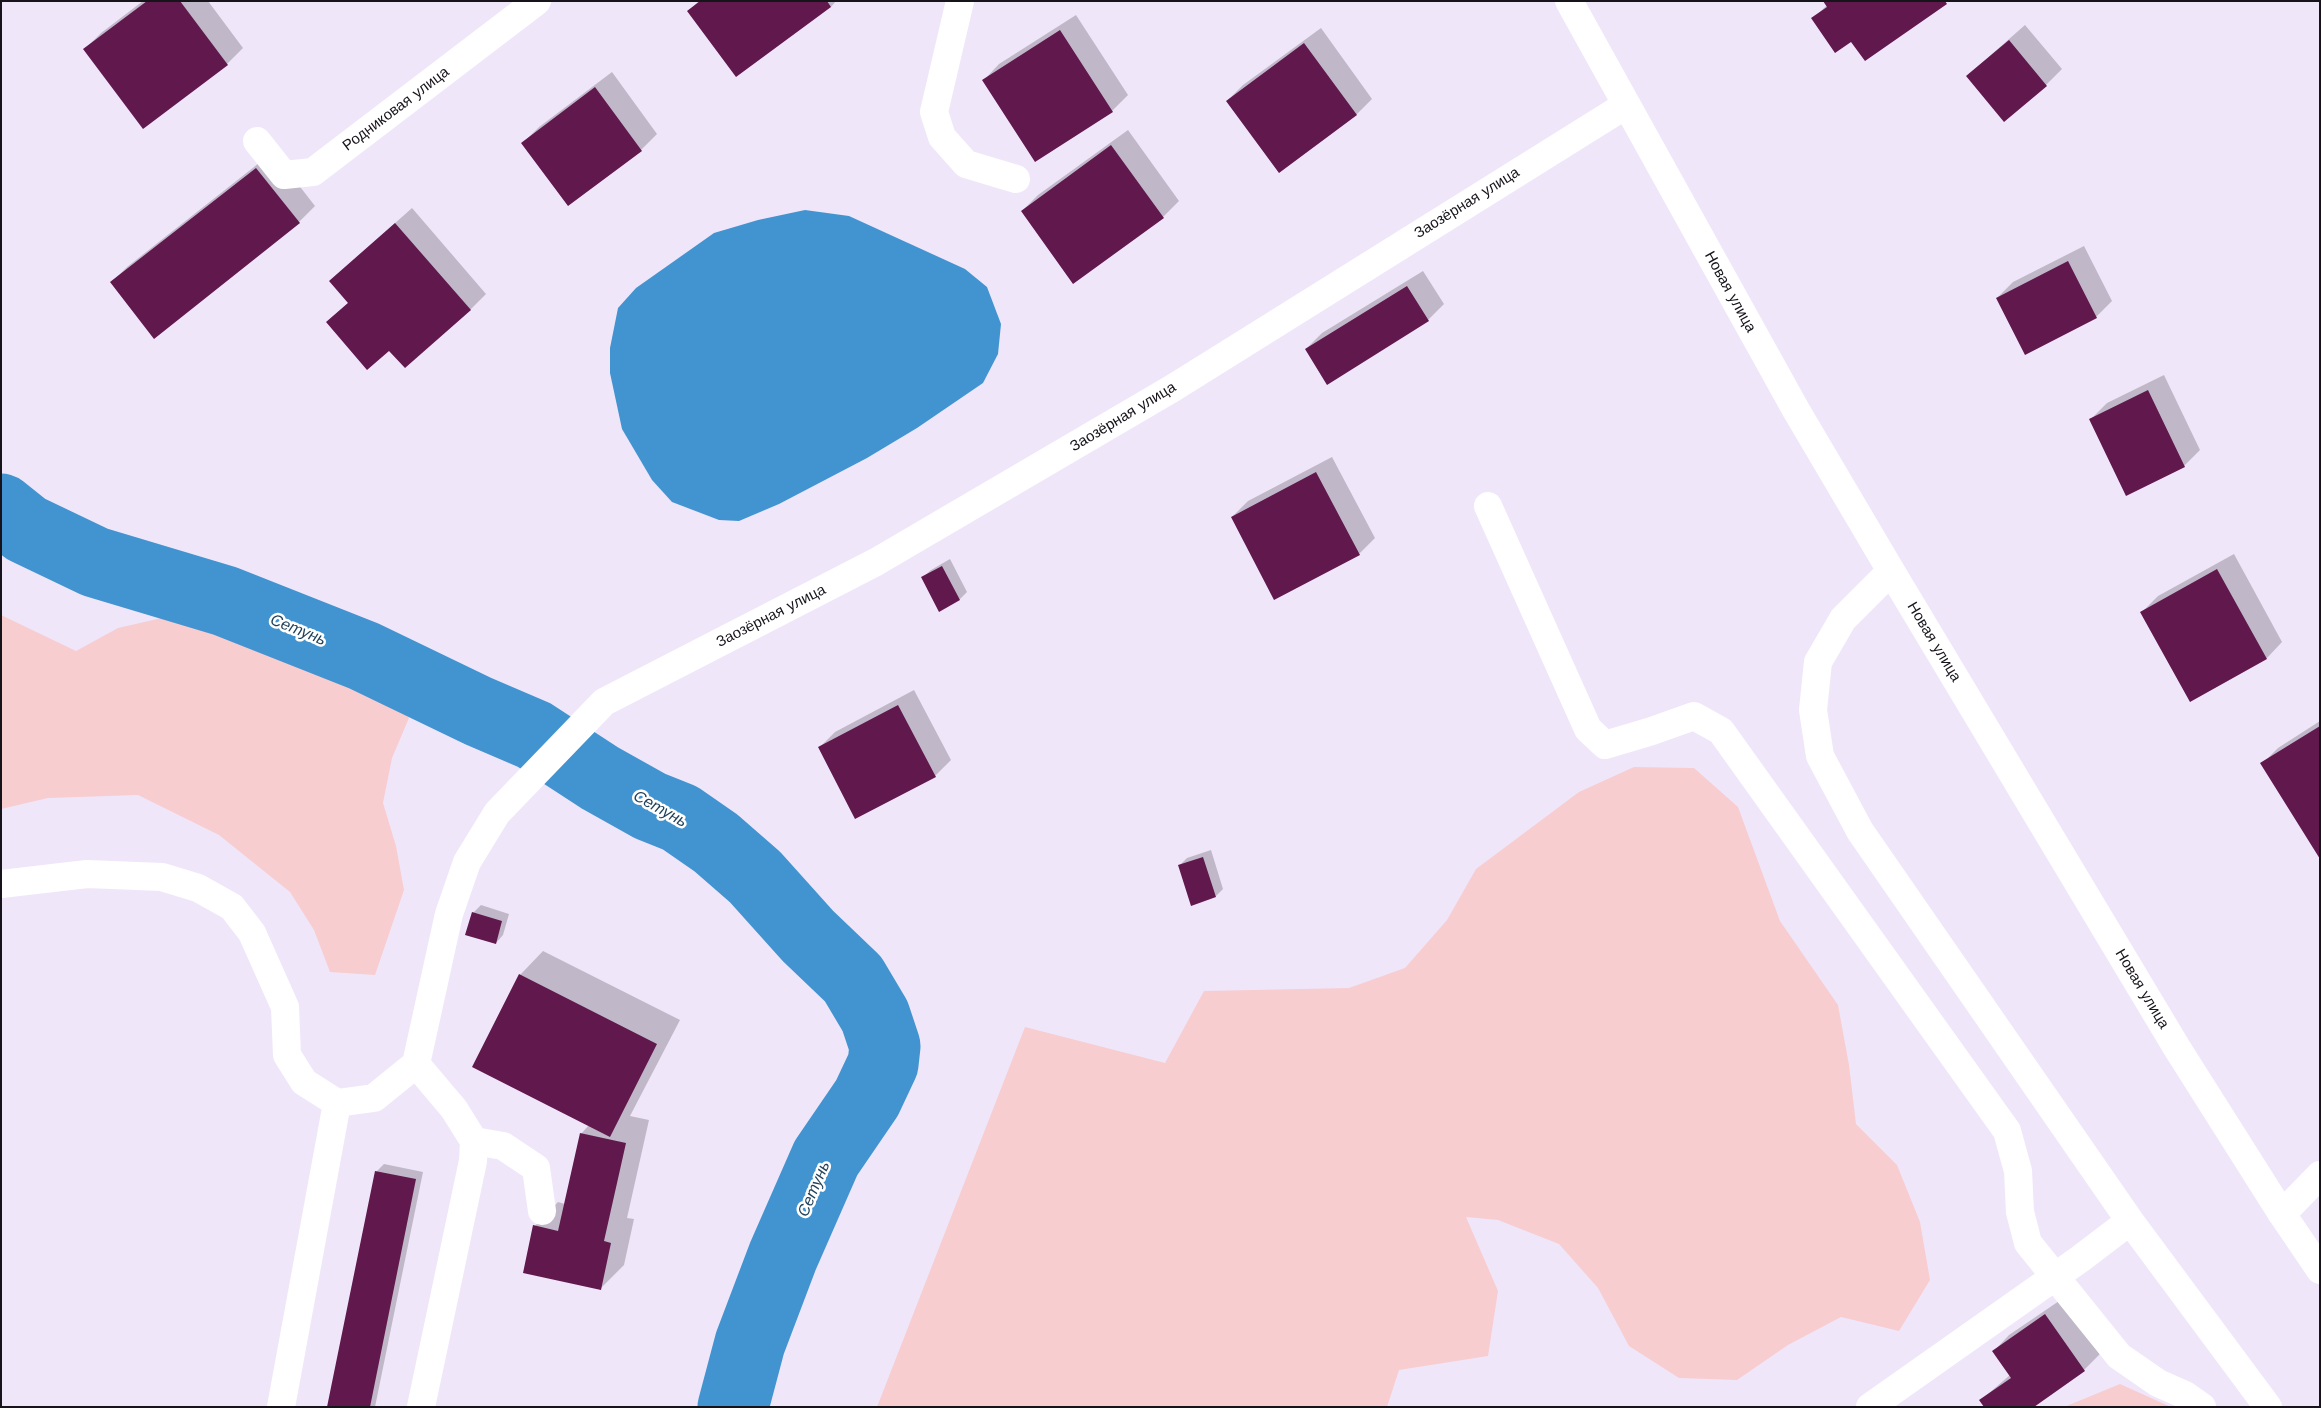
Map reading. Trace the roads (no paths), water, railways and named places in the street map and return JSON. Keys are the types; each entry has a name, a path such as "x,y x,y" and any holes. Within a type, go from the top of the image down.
{"street":[{"name":"Родниковая улица","path":"258,141 284,175 313,172 537,1"},
{"path":"960,1 934,112 942,137 966,164 1016,179"},
{"name":"Новая улица","path":"1570,1 1796,410 1891,571 2177,1048 2282,1214 2320,1270"},
{"name":"Заозёрная улица","path":"416,1064 449,914 467,862 497,813 604,702 876,562 1173,388 1626,105"},
{"path":"1488,506 1588,729 1605,745 1694,716 1721,731 2007,1131 2018,1171 2020,1212 2028,1243 2119,1356 2158,1383 2185,1395 2202,1407"},
{"path":"1891,571 1843,619 1818,662 1813,710 1820,756 1860,831 2130,1221 2268,1407"},
{"path":"1,884 87,874 162,876 198,888 232,907 252,933 285,1007 288,1055 304,1082 337,1103 374,1098 416,1064 454,1109 474,1141 472,1162 421,1407"},
{"path":"281,1407 337,1103"},
{"path":"474,1141 504,1146 536,1168 542,1211"},
{"path":"2282,1214 2320,1175"},
{"path":"1870,1407 2056,1276 2130,1221"}],"water":[{"path":"805,210 849,216 965,269 987,287 1001,324 998,354 983,383 917,428 867,458 779,504 739,521 719,520 672,502 652,480 622,429 610,373 610,348 618,308 636,288 714,233 758,220"}],"waterway":[{"name":"Сетунь","path":"1,509 26,529 95,562 225,601 364,656 478,711 534,735 600,778 650,806 680,818 716,843 755,877 808,936 853,979 875,1016 885,1046 883,1064 867,1098 826,1158 783,1256 750,1343 733,1407"}]}
